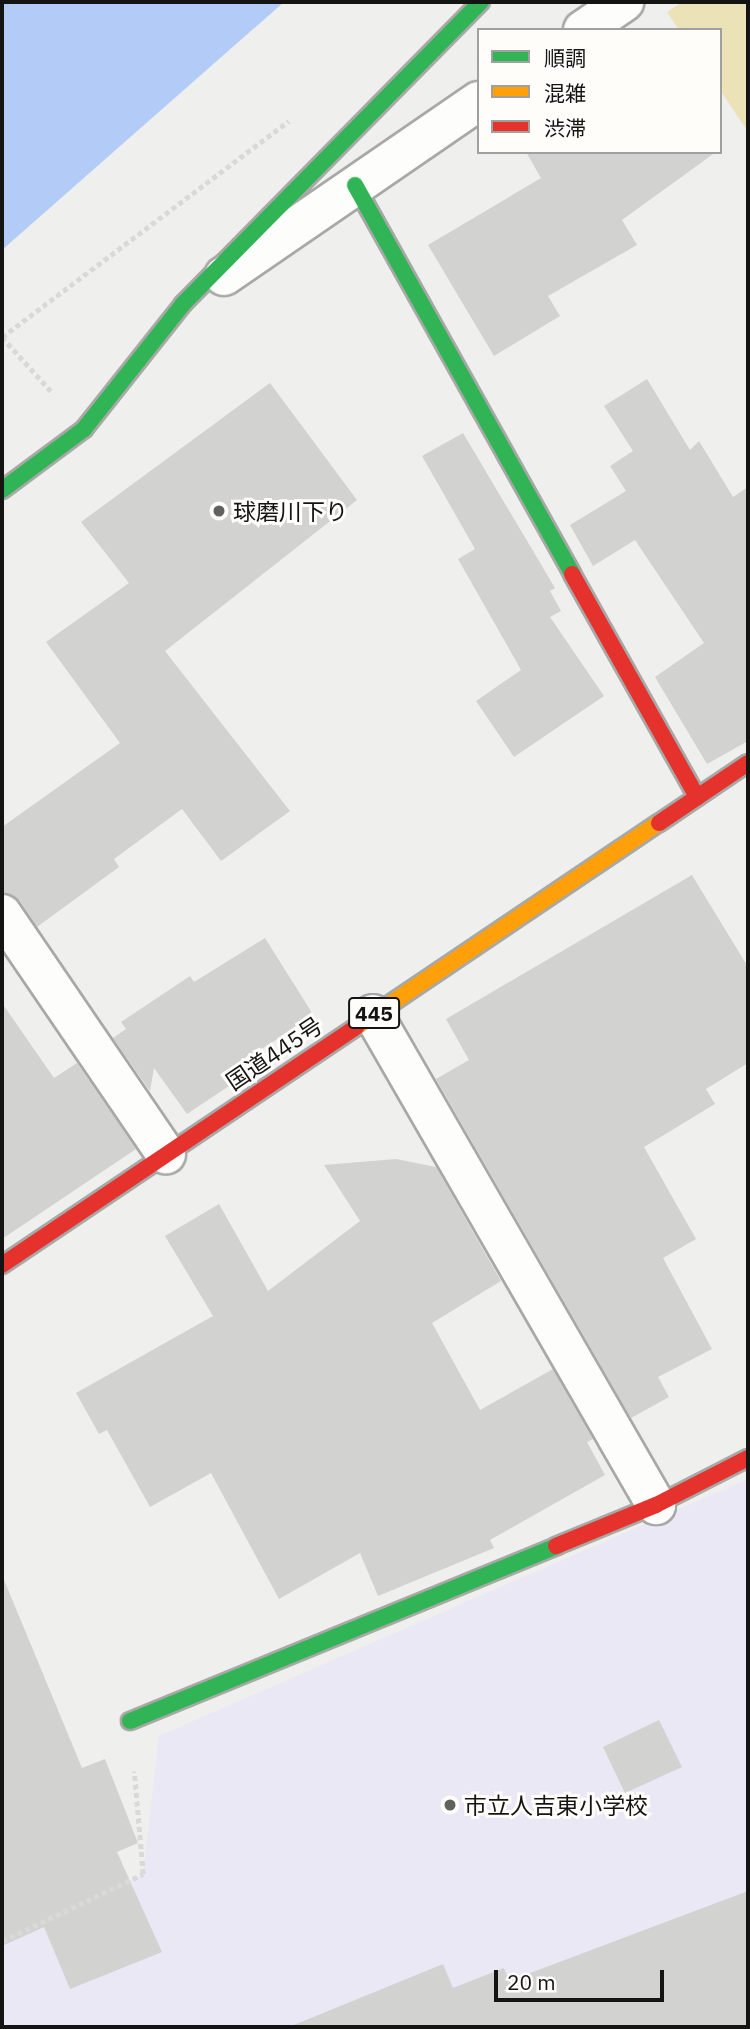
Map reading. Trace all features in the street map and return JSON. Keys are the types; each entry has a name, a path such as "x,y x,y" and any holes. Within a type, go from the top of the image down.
{"main road":[{"path":"2,490 84,429 183,304 481,2"},
{"path":"355,186 697,797"},
{"name":"国道445号","path":"2,1265 748,763"},
{"path":"130,1721 656,1505 748,1458"}],"street":[{"path":"586,28 624,2"},
{"path":"183,304 477,102"},
{"path":"2,914 166,1154"},
{"path":"373,1014 656,1505"}],"path":[{"path":"84,429 2,337 292,119"},
{"path":"2,1941 143,1874 130,1721"}],"shaded area":[{"path":"682,2 748,2 748,132 722,93 722,28 678,28 667,12"},
{"name":"市立人吉東小学校","path":"748,1479 748,2027 3,2027 2,1946 143,1874 159,1736"}],"water":[{"path":"2,2 284,2 2,250"}],"building":[{"path":"527,154 713,154 622,220 637,245 548,296 560,316 494,356 428,245 541,178"},
{"path":"647,379 690,450 699,441 733,497 748,487 748,741 707,764 655,677 704,643 635,540 593,566 570,525 626,491 610,466 633,451 604,406"},
{"path":"270,383 357,500 165,651 290,811 221,861 182,809 114,859 119,867 37,927 20,901 2,892 2,827 120,743 46,642 129,583 81,522"},
{"path":"463,433 555,588 550,591 561,611 550,617 604,696 514,757 476,701 521,670 458,559 475,549 422,456"},
{"path":"692,875 748,967 748,1063 706,1089 715,1104 644,1147 696,1239 663,1258 712,1349 658,1377 669,1397 631,1418 436,1079 469,1060 446,1019"},
{"path":"265,938 314,1016 220,1075 229,1086 187,1114 154,1068 150,1091 113,1038 126,1029 121,1022 190,976 194,982"},
{"path":"2,1003 54,1078 77,1063 136,1149 2,1239"},
{"path":"396,1159 436,1167 501,1281 432,1323 480,1410 553,1369 593,1439 587,1442 605,1475 490,1540 494,1548 378,1596 360,1553 279,1599 211,1473 150,1507 107,1430 99,1434 76,1393 213,1316 165,1236 219,1204 268,1291 360,1221 324,1165"},
{"path":"2,1575 82,1768 105,1759 138,1843 117,1852 162,1952 70,1989 44,1927 2,1946"},
{"path":"659,1720 682,1767 625,1793 603,1747"},
{"path":"748,1891 748,2027 289,2027 443,1964 453,1988 504,1968 509,1981"}],"traffic: fast":[{"path":"2,490 84,429 183,304 481,2"},
{"path":"355,185 572,574"},
{"path":"130,1721 556,1546"}],"traffic: slow":[{"path":"356,1027 659,823"}],"traffic: jam":[{"path":"572,574 697,797"},
{"path":"659,823 748,763"},
{"path":"2,1265 356,1027"},
{"path":"556,1546 656,1505 748,1458"}],"place":[{"name":"球磨川下り","path":"219,511"},
{"name":"市立人吉東小学校","path":"450,1805"}]}
